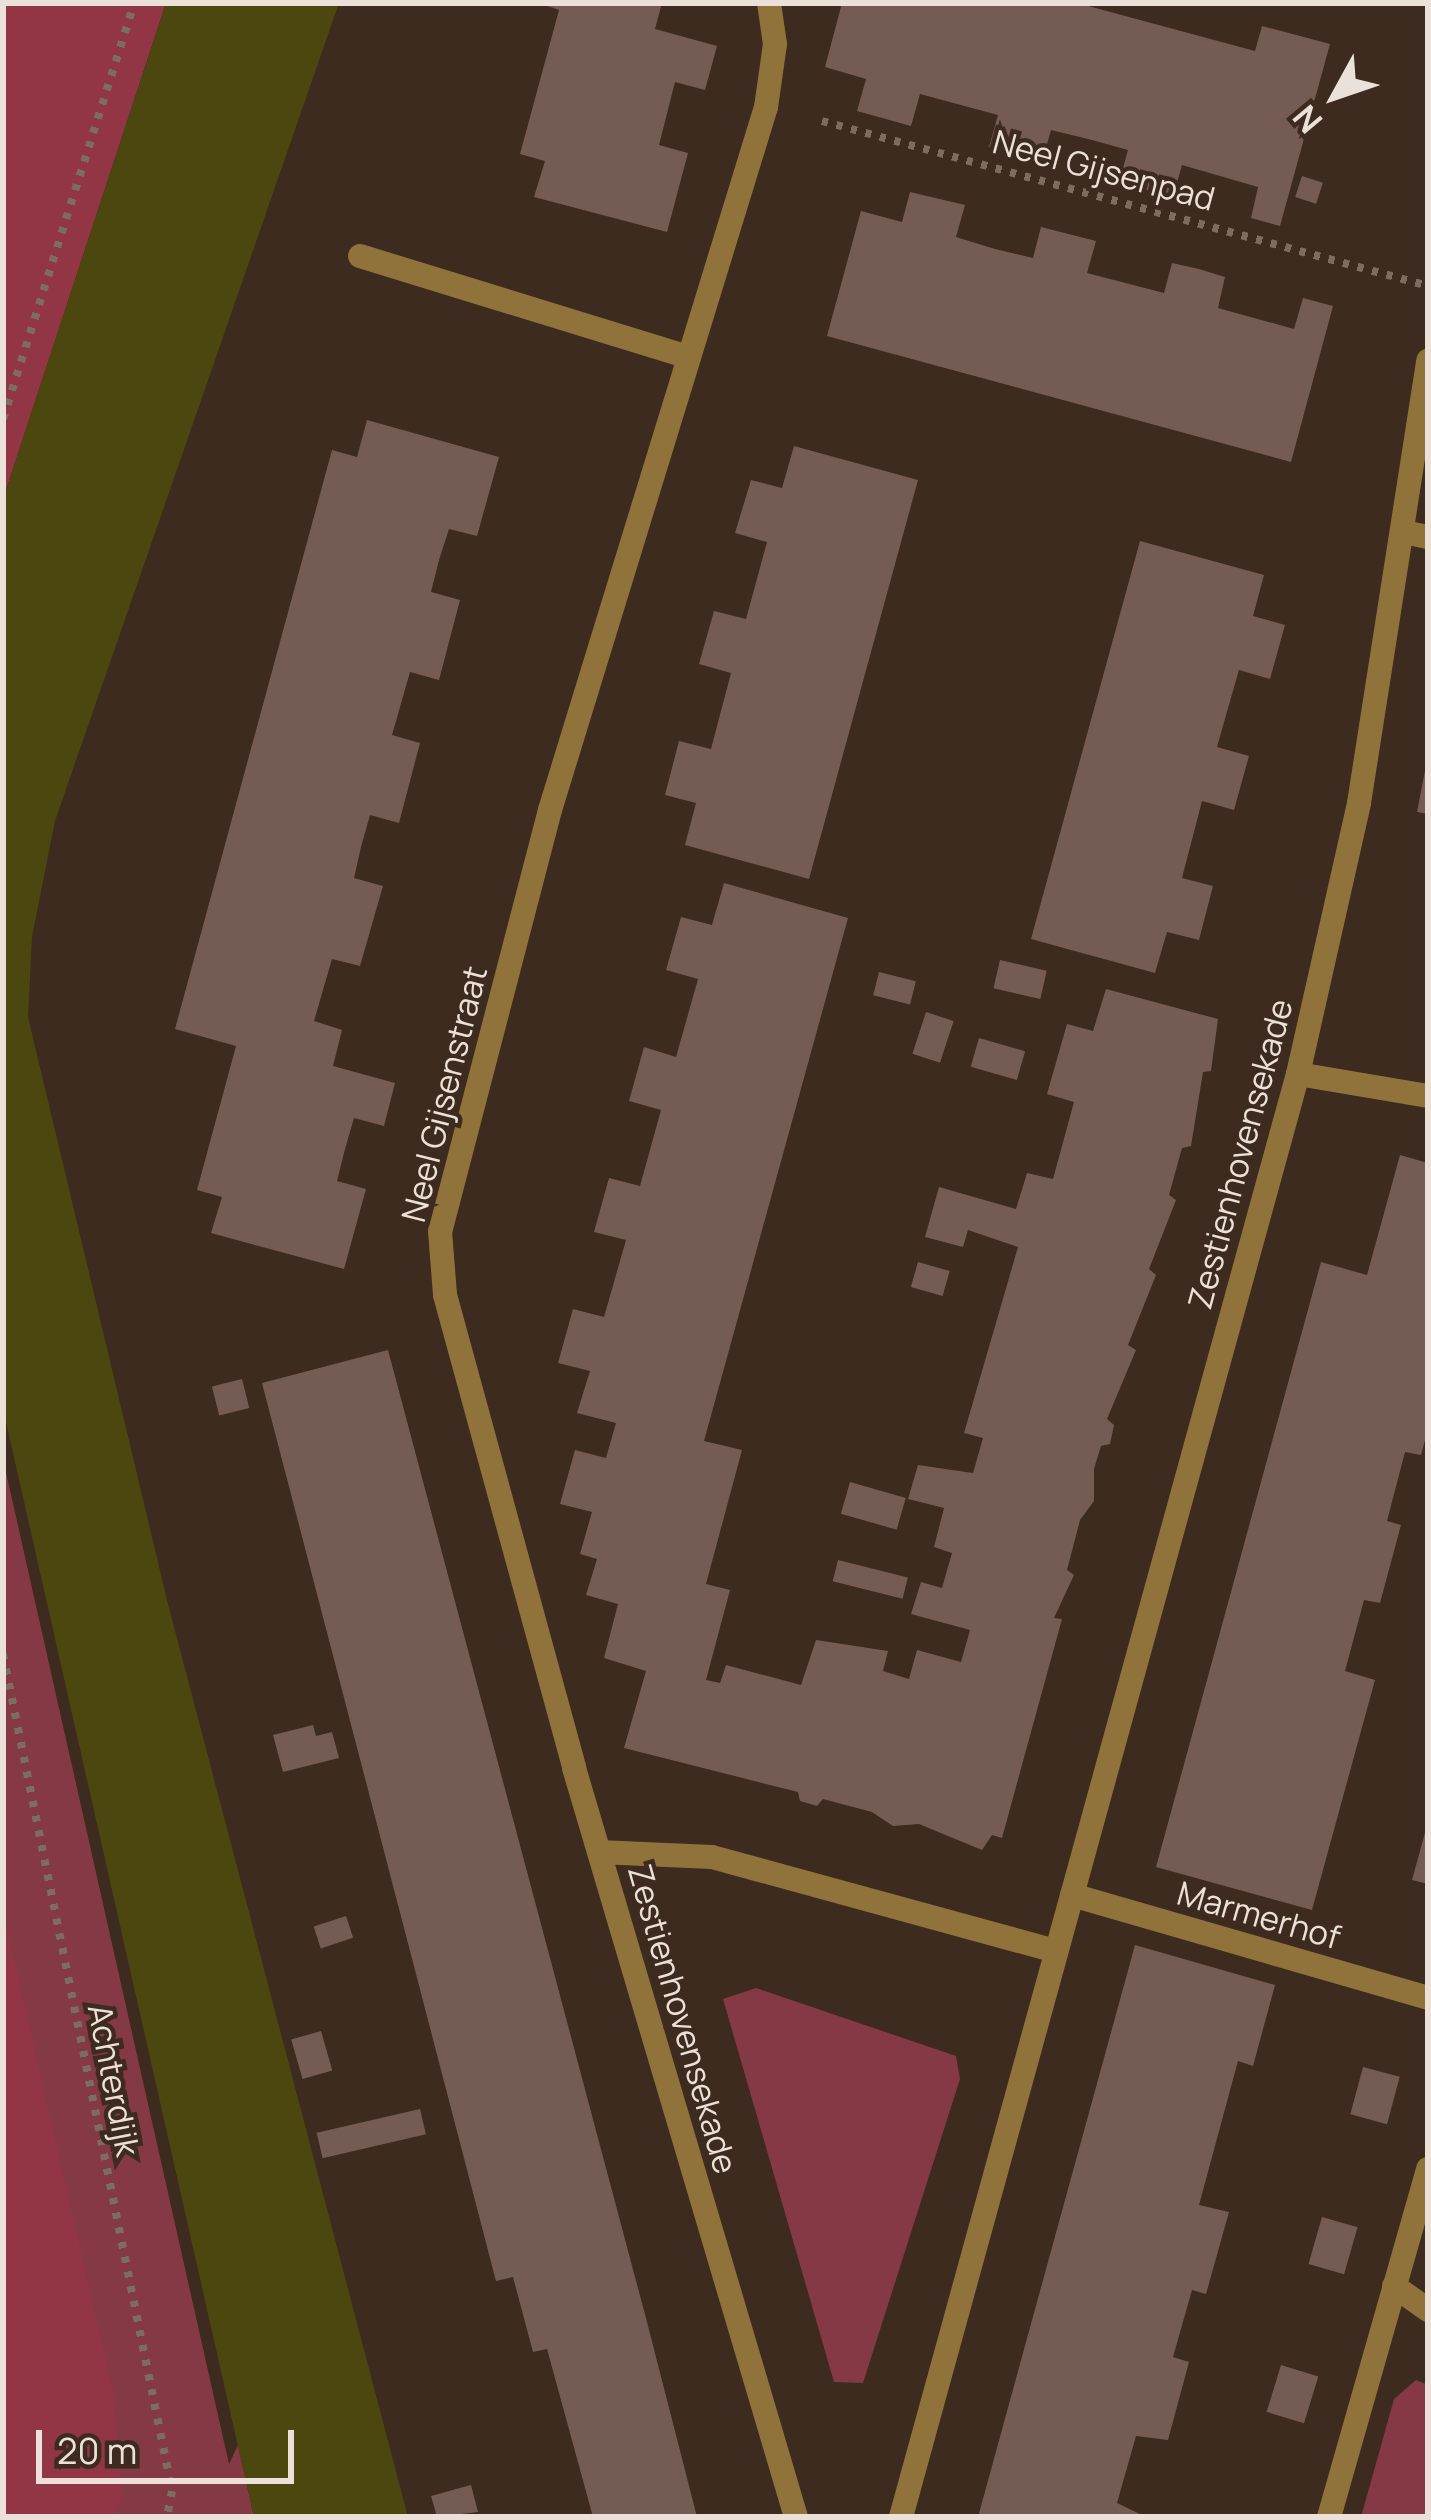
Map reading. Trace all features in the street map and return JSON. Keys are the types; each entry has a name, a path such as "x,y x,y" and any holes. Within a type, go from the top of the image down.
{"street":[{"name":"Neel Gijsenstraat","path":"599,1852 445,1295 440,1231 550,810 766,106 775,44 769,3"},
{"path":"360,256 689,357"},
{"name":"Zestienhovensekade","path":"901,2517 1298,1074 1416,535 1428,360"},
{"path":"1298,1074 1428,1096"},
{"name":"Zestienhovensekade","path":"796,2517 599,1852 712,1857 1056,1951"},
{"name":"Marmerhof","path":"1072,1894 1428,1998"},
{"path":"1328,2517 1428,2169"},
{"path":"1394,2286 1428,2310"}],"path":[{"path":"3,419 134,3"},
{"name":"Neel Gijsenpad","path":"766,106 1428,286"},
{"name":"Achterdijk","path":"3,1654 172,2491 167,2517"}],"shaded area":[{"path":"3,3 166,3 3,499"},
{"path":"166,3 339,3 55,821 32,937 28,1017 168,1604 408,2517 254,2517 3,1409 3,499"},
{"path":"3,1459 229,2464 238,2445 254,2517 3,2517"},
{"path":"3,1911 113,2391 122,2494 114,2517 3,2517"},
{"path":"756,1988 956,2056 960,2079 863,2383 834,2382 723,1999"},
{"path":"1416,2380 1428,2385 1428,2517 1361,2517 1394,2399"}],"building":[{"path":"539,3 662,3 655,29 717,46 705,90 675,82 659,145 688,153 667,232 534,197 545,161 520,154 559,10"},
{"path":"842,3 1077,3 1255,51 1262,26 1330,44 1280,226 1251,218 1258,187 1182,165 1173,197 1119,182 1128,150 1092,140 1051,130 1042,162 989,147 998,115 920,94 911,126 857,111 866,79 825,67"},
{"path":"1302,176 1323,183 1316,204 1295,197"},
{"path":"910,192 965,205 956,237 995,249 1033,258 1041,227 1096,241 1087,273 1164,293 1172,263 1199,269 1225,277 1218,308 1294,329 1303,298 1333,306 1291,462 827,336 861,211 902,222"},
{"path":"367,420 499,457 477,536 449,529 439,560 431,592 460,600 439,680 410,672 392,735 420,743 399,823 370,815 361,847 354,878 383,886 360,966 332,959 314,1021 342,1030 333,1066 395,1083 384,1126 354,1118 345,1149 337,1181 366,1189 344,1269 211,1233 222,1197 197,1190 236,1046 175,1029 332,450 357,457"},
{"path":"794,446 918,480 809,879 685,845 696,803 665,795 679,741 711,749 731,673 699,664 714,611 746,619 767,542 735,533 751,480 782,488"},
{"path":"1140,541 1264,575 1253,616 1285,625 1270,679 1239,670 1217,747 1249,756 1234,810 1202,801 1182,878 1213,886 1199,940 1167,932 1155,973 1031,939"},
{"path":"1428,755 1428,814 1417,812"},
{"path":"724,883 848,918 704,1441 742,1450 706,1584 730,1590 706,1680 720,1683 726,1665 801,1685 816,1640 888,1651 883,1671 909,1679 917,1650 961,1662 970,1630 911,1614 921,1582 942,1588 952,1553 934,1547 944,1508 908,1499 918,1465 973,1473 983,1438 964,1433 1018,1247 968,1230 963,1247 925,1237 939,1187 1016,1209 1027,1173 1053,1179 1074,1102 1047,1094 1067,1024 1093,1031 1106,989 1218,1019 1211,1071 1203,1072 1191,1146 1182,1148 1169,1195 1176,1200 1149,1269 1156,1275 1128,1345 1136,1350 1107,1419 1114,1425 1110,1444 1101,1446 1094,1469 1094,1501 1080,1520 1067,1570 1074,1575 1054,1618 1062,1619 1002,1838 992,1835 982,1850 919,1824 893,1826 872,1812 823,1799 817,1806 800,1801 798,1792 624,1748 646,1671 604,1658 618,1604 586,1595 597,1559 580,1554 592,1512 560,1504 575,1450 606,1458 616,1423 577,1413 590,1371 558,1363 573,1309 604,1317 626,1240 594,1232 609,1178 640,1186 661,1110 629,1101 644,1047 676,1057 698,979 666,970 681,917 712,925"},
{"path":"1000,960 1047,971 1040,999 993,988"},
{"path":"879,972 916,981 910,1004 873,995"},
{"path":"926,1012 954,1021 940,1063 912,1054"},
{"path":"979,1038 1025,1051 1017,1080 971,1067"},
{"path":"1400,1155 1428,1163 1428,1429 1421,1455 1405,1452 1387,1521 1401,1525 1380,1603 1364,1600 1345,1671 1375,1680 1312,1910 1156,1867 1321,1262 1367,1275"},
{"path":"918,1262 950,1271 943,1296 911,1287"},
{"path":"388,1350 697,2517 593,2517 547,2349 533,2352 513,2277 496,2281 262,1383"},
{"path":"242,1379 249,1408 219,1416 212,1386"},
{"path":"850,1482 906,1498 897,1530 841,1514"},
{"path":"838,1560 908,1577 903,1599 833,1581"},
{"path":"313,1725 316,1736 332,1732 339,1758 283,1772 273,1735"},
{"path":"1428,1829 1428,1884 1412,1880"},
{"path":"346,1916 353,1938 321,1948 314,1927"},
{"path":"1135,1945 1275,1985 1253,2066 1238,2061 1199,2205 1229,2212 1206,2294 1192,2290 1173,2357 1189,2362 1168,2440 1136,2436 1117,2503 1146,2517 978,2517"},
{"path":"321,2031 332,2070 303,2079 291,2040"},
{"path":"1363,2067 1400,2077 1387,2124 1350,2114"},
{"path":"420,2109 426,2134 323,2158 317,2133"},
{"path":"1322,2217 1358,2227 1344,2274 1308,2264"},
{"path":"1281,2365 1318,2376 1304,2423 1267,2412"},
{"path":"471,2485 478,2512 437,2517 431,2496"}]}
